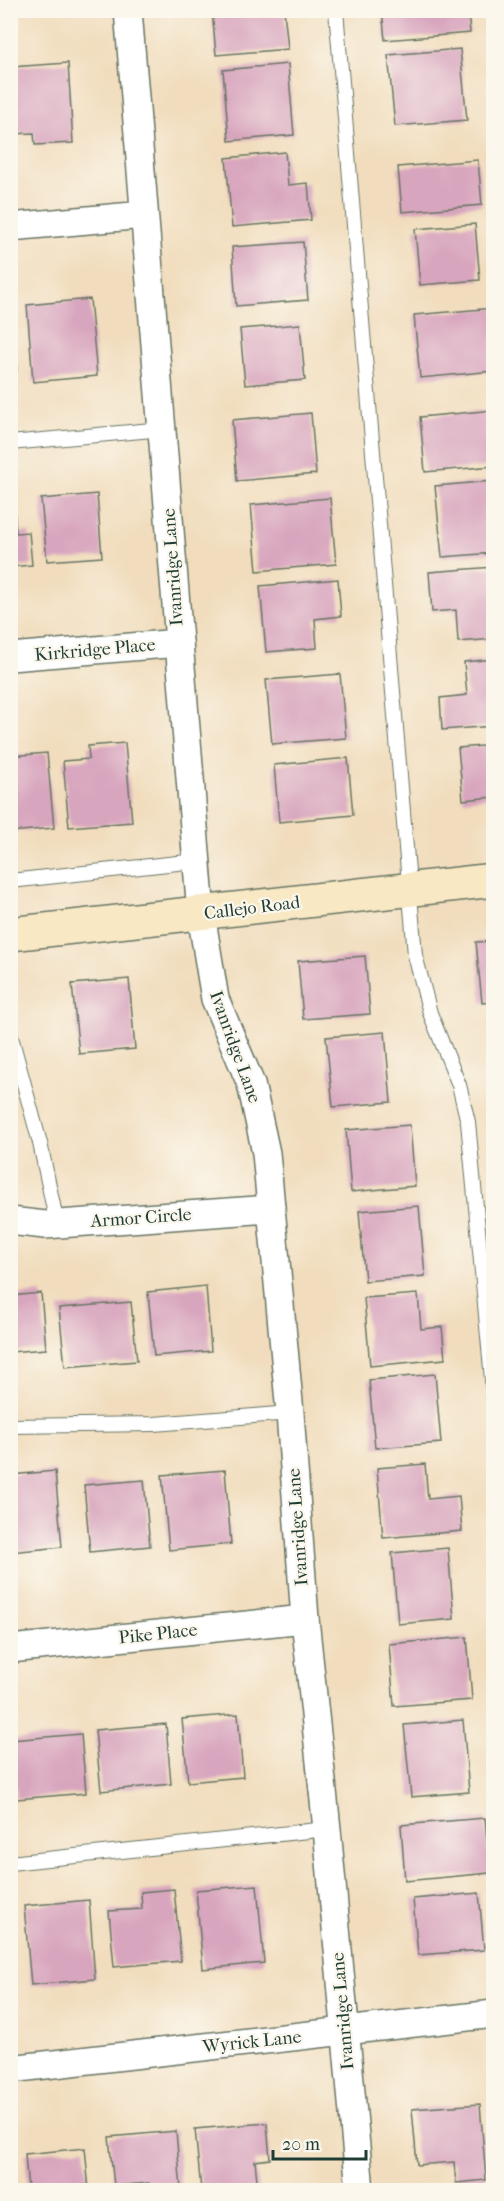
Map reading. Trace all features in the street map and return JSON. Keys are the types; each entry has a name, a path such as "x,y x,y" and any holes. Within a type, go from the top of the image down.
{"street":[{"name":"Ivanridge Lane","path":"128,10 201,914 214,999 251,1084 266,1153 290,1413 305,1619 360,2190"},
{"path":"10,227 144,215"},
{"name":"Kirkridge Place","path":"10,657 179,643"},
{"name":"Callejo Road","path":"10,934 494,880"},
{"name":"Armor Circle","path":"10,1221 45,1225 271,1209"},
{"name":"Pike Place","path":"10,1649 305,1619"},
{"name":"Wyrick Lane","path":"10,2069 494,2014"}],"lane":[{"path":"336,10 416,955 430,1013 459,1085 468,1122 494,1401"},
{"path":"10,442 163,429"},
{"path":"10,881 196,861"},
{"path":"10,1033 40,1143 57,1224"},
{"path":"10,1426 154,1424 290,1413"},
{"path":"10,1863 327,1829"}],"building":[{"path":"212,10 284,10 288,49 216,55"},
{"path":"382,10 468,10 470,33 385,40"},
{"path":"460,49 467,120 395,126 388,55"},
{"path":"68,63 73,143 35,145 34,133 11,134 10,67"},
{"path":"288,64 294,135 229,141 223,70"},
{"path":"285,152 288,185 308,183 311,220 232,227 226,158"},
{"path":"478,160 482,205 402,212 398,167"},
{"path":"475,224 480,280 420,285 415,229"},
{"path":"303,242 308,300 236,306 232,247"},
{"path":"90,299 97,376 33,382 27,305"},
{"path":"494,308 494,371 420,378 414,315"},
{"path":"10,318 12,318 17,370 10,371"},
{"path":"300,324 305,380 245,385 240,329"},
{"path":"494,410 494,466 425,472 420,417"},
{"path":"311,413 316,474 237,481 232,420"},
{"path":"493,481 494,553 442,557 435,486"},
{"path":"13,489 16,533 29,532 32,565 10,567 10,490"},
{"path":"97,494 102,557 47,561 41,499"},
{"path":"330,498 336,564 257,571 251,505"},
{"path":"494,567 494,639 458,642 456,610 432,612 429,572"},
{"path":"338,579 341,616 315,619 317,648 266,652 260,586"},
{"path":"494,659 494,726 442,730 440,698 467,695 464,662"},
{"path":"340,674 346,738 272,744 266,680"},
{"path":"125,743 132,822 69,827 63,761 89,759 88,746"},
{"path":"494,745 494,797 463,800 458,748"},
{"path":"47,753 54,828 10,832 10,756"},
{"path":"348,758 353,815 279,822 274,765"},
{"path":"494,941 494,1002 482,1003 476,942"},
{"path":"365,956 370,1014 303,1019 298,961"},
{"path":"129,979 135,1049 79,1054 72,984"},
{"path":"489,1021 494,1021 494,1048 492,1048"},
{"path":"385,1032 391,1102 333,1107 326,1037"},
{"path":"410,1125 415,1186 351,1192 346,1130"},
{"path":"419,1206 425,1276 365,1281 359,1211"},
{"path":"206,1286 211,1351 154,1356 148,1292"},
{"path":"41,1293 46,1349 10,1352 10,1296"},
{"path":"418,1294 421,1329 442,1327 445,1359 370,1366 364,1298"},
{"path":"131,1302 137,1361 65,1367 59,1308"},
{"path":"435,1374 441,1443 375,1448 369,1380"},
{"path":"425,1464 428,1499 459,1496 462,1531 383,1538 377,1468"},
{"path":"225,1470 231,1544 169,1550 162,1475"},
{"path":"55,1471 62,1547 10,1552 10,1475"},
{"path":"144,1480 150,1546 90,1552 84,1485"},
{"path":"448,1548 454,1619 398,1624 392,1553"},
{"path":"467,1637 472,1700 394,1706 389,1644"},
{"path":"238,1714 243,1777 188,1782 182,1719"},
{"path":"463,1720 469,1792 411,1797 404,1725"},
{"path":"166,1724 171,1784 101,1791 95,1730"},
{"path":"81,1734 86,1793 17,1799 11,1740"},
{"path":"485,1818 490,1873 405,1881 401,1825"},
{"path":"257,1885 264,1963 203,1969 196,1890"},
{"path":"174,1889 181,1961 114,1967 109,1911 142,1909 141,1892"},
{"path":"479,1893 484,1950 418,1955 413,1899"},
{"path":"89,1900 95,1979 31,1985 24,1906"},
{"path":"480,2104 486,2180 456,2183 454,2162 417,2165 412,2109"},
{"path":"267,2123 270,2159 255,2161 258,2190 201,2190 195,2129"},
{"path":"176,2131 181,2190 150,2190 149,2183 114,2186 109,2137"},
{"path":"85,2148 89,2190 28,2190 25,2154"}]}
